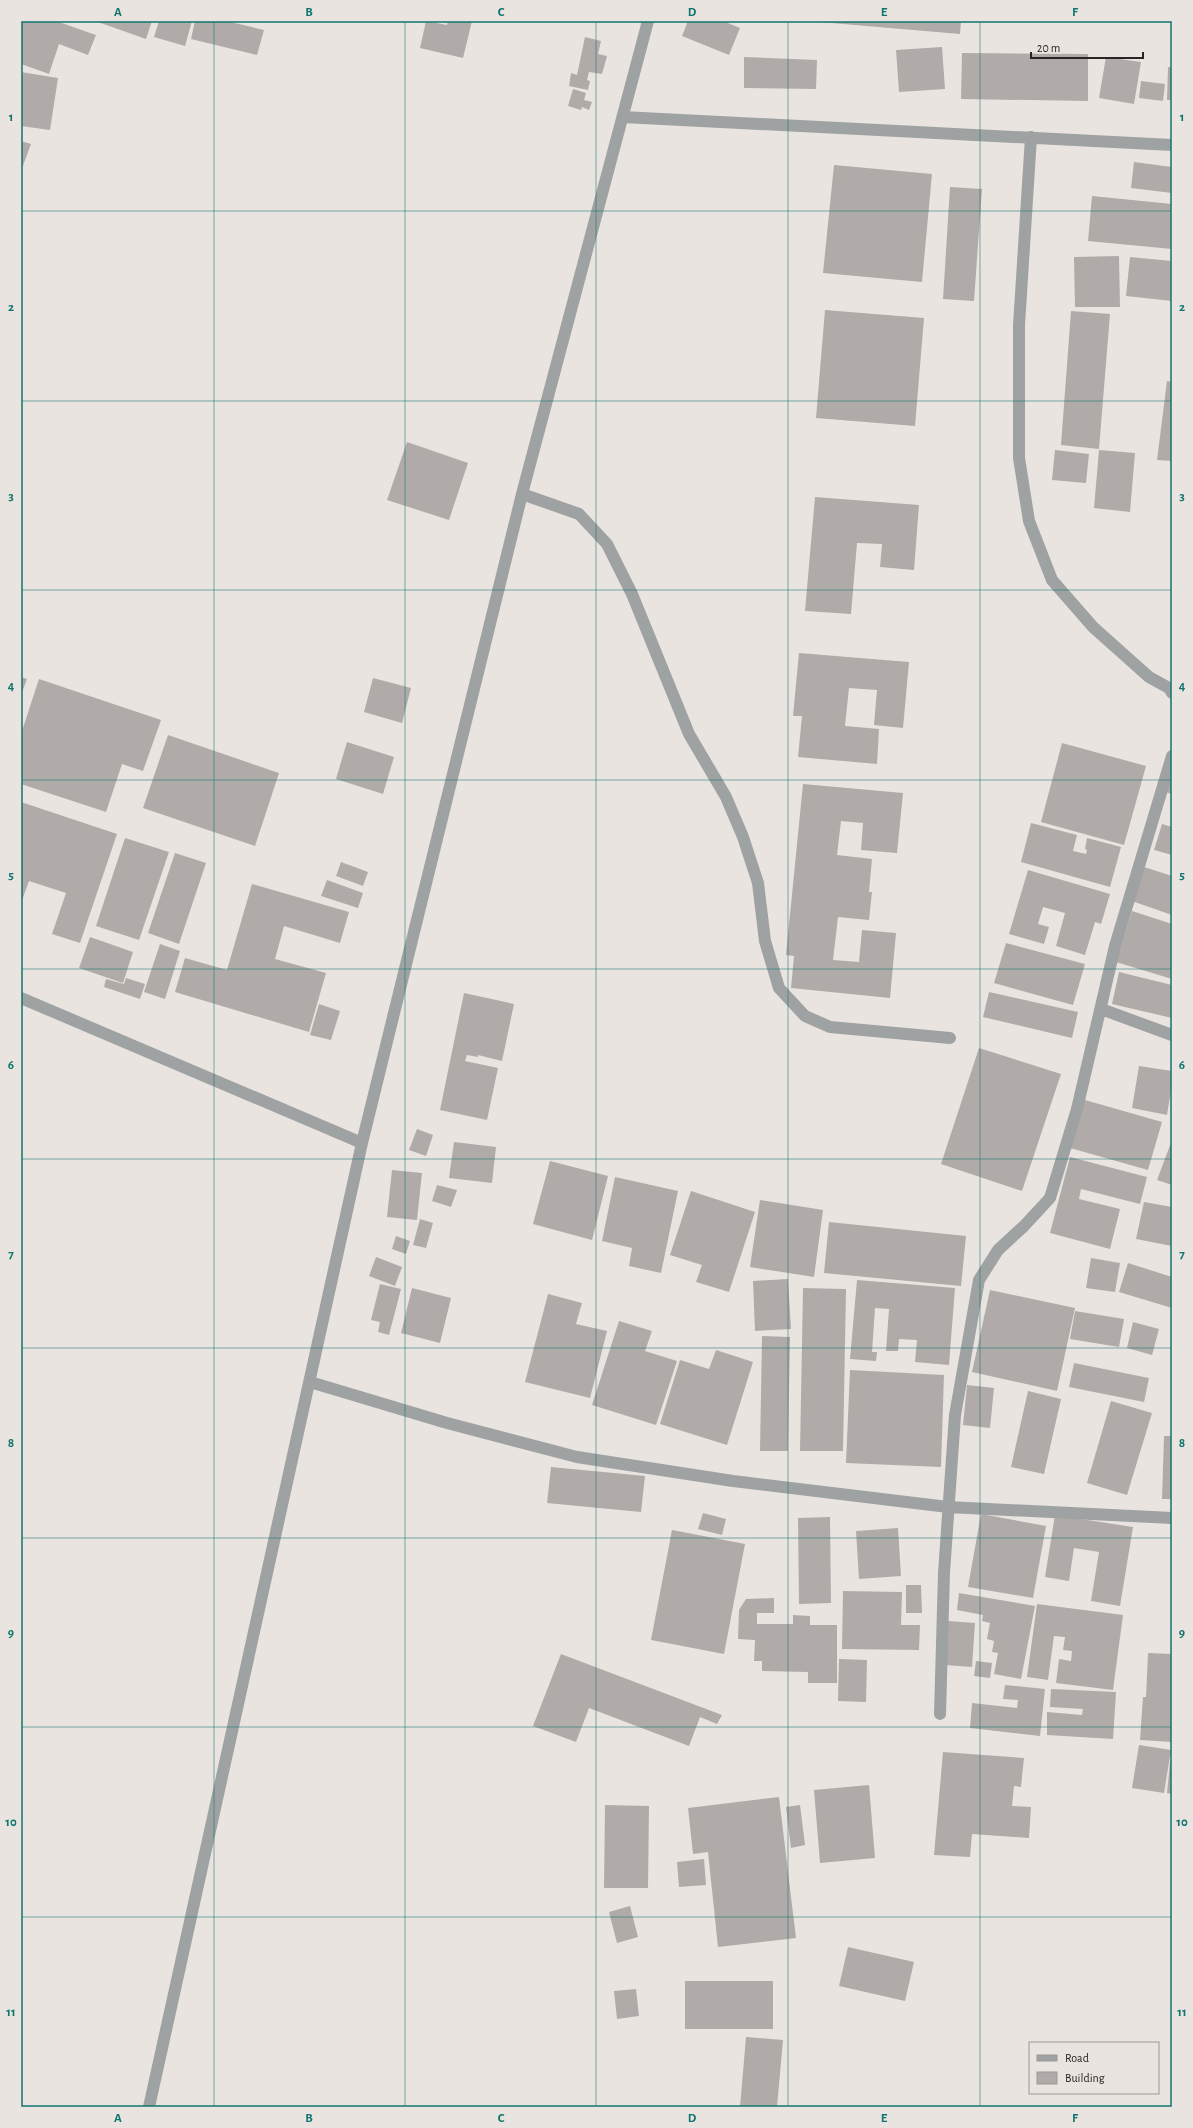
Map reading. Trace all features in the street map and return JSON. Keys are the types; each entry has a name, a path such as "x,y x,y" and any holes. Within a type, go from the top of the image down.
{"street":[{"path":"149,2107 362,1143 522,494 623,116 646,21"},
{"path":"623,116 1172,144"},
{"path":"1031,137 1019,325 1019,458 1029,521 1052,580 1093,627 1149,677 1169,688 1172,693"},
{"path":"522,494 579,514 607,544 632,594 689,734 726,797 743,837 758,883 764,941 779,988 805,1016 830,1028 950,1038"},
{"path":"940,1714 944,1573 955,1415 979,1280 998,1250 1024,1226 1050,1198 1077,1109 1115,946 1172,756"},
{"path":"21,998 362,1143"},
{"path":"1101,1009 1172,1035"},
{"path":"310,1382 447,1423 577,1457 733,1481 948,1507 1172,1518"}],"building":[{"path":"21,21 56,21 96,35 88,55 59,44 49,74 21,64"},
{"path":"95,21 152,21 146,39"},
{"path":"159,21 192,21 185,46 154,37"},
{"path":"195,21 226,21 264,30 257,55 191,39"},
{"path":"426,21 447,25 448,21 472,21 463,58 420,48"},
{"path":"688,21 723,21 740,28 729,55 682,36"},
{"path":"808,21 961,21 960,34"},
{"path":"585,37 601,41 598,54 607,56 602,74 589,72 587,80 590,81 588,90 569,86 571,73 577,75"},
{"path":"942,47 945,89 899,92 896,50"},
{"path":"962,53 1088,54 1088,101 961,99"},
{"path":"744,57 817,60 816,89 744,88"},
{"path":"1106,57 1141,62 1134,104 1099,98"},
{"path":"1168,67 1172,67 1172,100 1167,100"},
{"path":"21,72 58,78 50,130 21,126"},
{"path":"1141,81 1165,84 1163,101 1139,98"},
{"path":"573,89 586,93 584,100 592,102 589,110 582,107 581,110 568,106"},
{"path":"21,141 31,144 21,171"},
{"path":"1134,162 1172,167 1172,193 1131,188"},
{"path":"834,165 932,174 922,282 823,273"},
{"path":"950,187 982,189 974,301 943,299"},
{"path":"1092,196 1172,204 1172,249 1088,241"},
{"path":"1119,256 1120,307 1075,307 1074,257"},
{"path":"1130,257 1172,261 1172,301 1126,296"},
{"path":"825,310 924,318 915,426 816,418"},
{"path":"1071,311 1110,314 1099,449 1061,445"},
{"path":"1167,381 1172,382 1172,461 1157,460"},
{"path":"407,442 468,463 449,520 387,500"},
{"path":"1055,450 1089,454 1086,483 1052,480"},
{"path":"1099,450 1135,453 1130,512 1094,508"},
{"path":"815,497 919,505 914,570 880,567 882,544 857,543 851,614 805,611"},
{"path":"799,653 909,662 903,728 874,725 877,690 849,688 845,726 879,729 877,764 798,757 802,716 793,716"},
{"path":"21,677 27,679 21,695"},
{"path":"373,678 411,688 402,723 364,712"},
{"path":"39,679 161,720 143,771 122,764 106,812 21,784 21,734"},
{"path":"168,735 279,773 255,846 143,808"},
{"path":"347,742 394,757 383,794 336,779"},
{"path":"1062,743 1146,766 1124,845 1041,822"},
{"path":"1172,775 1172,794 1165,792"},
{"path":"803,784 903,793 897,853 861,850 863,823 841,821 837,855 872,859 869,892 872,892 869,920 838,917 833,960 859,962 862,930 896,933 890,998 791,988 794,956 786,955"},
{"path":"21,802 117,834 80,943 52,934 66,893 29,881 21,903"},
{"path":"1031,823 1077,835 1073,851 1086,854 1087,850 1085,849 1087,838 1121,847 1110,887 1021,862"},
{"path":"1162,824 1172,827 1172,855 1154,850"},
{"path":"125,838 169,852 139,940 96,926"},
{"path":"175,853 206,863 179,944 148,933"},
{"path":"341,862 368,872 363,886 336,876"},
{"path":"1141,866 1172,876 1172,915 1129,900"},
{"path":"1028,870 1110,894 1101,924 1095,922 1085,955 1056,946 1065,913 1043,907 1038,924 1049,927 1044,944 1009,934"},
{"path":"327,880 363,893 358,908 321,896"},
{"path":"252,884 349,912 340,943 284,926 275,959 326,973 309,1032 175,992 185,958 227,970"},
{"path":"1132,911 1172,924 1172,979 1116,962"},
{"path":"90,937 133,952 123,983 79,968"},
{"path":"1006,943 1085,964 1073,1005 994,983"},
{"path":"160,944 180,951 165,999 144,992"},
{"path":"1119,972 1172,985 1172,1018 1112,1004"},
{"path":"126,978 145,984 140,999 104,987 106,979 124,984"},
{"path":"989,992 1078,1012 1072,1038 983,1017"},
{"path":"464,993 514,1004 502,1061 478,1055 478,1057 467,1055 465,1061 498,1068 487,1120 440,1110"},
{"path":"319,1004 340,1011 331,1040 310,1035"},
{"path":"979,1048 1061,1074 1022,1191 941,1164"},
{"path":"1139,1066 1172,1071 1172,1084 1167,1115 1132,1108"},
{"path":"1085,1100 1162,1122 1148,1170 1070,1148"},
{"path":"417,1129 433,1135 426,1156 409,1150"},
{"path":"1172,1140 1172,1185 1157,1180"},
{"path":"454,1142 496,1147 492,1183 449,1178"},
{"path":"1070,1157 1147,1177 1140,1204 1081,1189 1079,1199 1120,1209 1110,1249 1050,1233"},
{"path":"550,1161 608,1176 592,1240 533,1224"},
{"path":"392,1170 422,1173 417,1220 387,1217"},
{"path":"615,1177 678,1191 661,1273 629,1266 632,1248 602,1241"},
{"path":"437,1185 457,1190 451,1207 432,1201"},
{"path":"691,1191 755,1212 729,1292 696,1282 702,1265 670,1255"},
{"path":"760,1200 823,1210 814,1277 750,1267"},
{"path":"1144,1202 1172,1207 1172,1246 1136,1239"},
{"path":"420,1219 433,1223 426,1248 413,1245"},
{"path":"829,1222 966,1236 961,1286 824,1273"},
{"path":"396,1236 410,1241 406,1254 392,1249"},
{"path":"376,1257 402,1267 395,1286 369,1276"},
{"path":"1091,1258 1120,1263 1115,1292 1086,1288"},
{"path":"1128,1263 1172,1277 1172,1308 1119,1292"},
{"path":"788,1279 791,1329 755,1331 753,1281"},
{"path":"857,1280 955,1288 949,1365 915,1362 917,1340 899,1339 898,1351 886,1351 889,1309 875,1308 872,1352 877,1352 876,1361 850,1359"},
{"path":"380,1284 401,1289 389,1335 378,1332 380,1322 371,1320"},
{"path":"412,1288 451,1298 440,1343 401,1333"},
{"path":"803,1288 846,1289 843,1451 800,1451"},
{"path":"990,1290 1075,1308 1057,1391 972,1372"},
{"path":"548,1294 582,1303 576,1324 607,1331 590,1398 525,1382"},
{"path":"1075,1311 1124,1319 1119,1347 1070,1339"},
{"path":"619,1321 652,1331 645,1351 677,1361 656,1425 592,1405"},
{"path":"1133,1322 1159,1329 1152,1355 1127,1348"},
{"path":"762,1336 790,1337 788,1451 760,1451"},
{"path":"716,1350 753,1362 727,1445 660,1424 680,1360 709,1369"},
{"path":"1074,1363 1149,1378 1144,1402 1069,1387"},
{"path":"850,1370 944,1375 941,1467 846,1463"},
{"path":"967,1385 994,1388 990,1428 963,1425"},
{"path":"1028,1391 1061,1399 1044,1474 1011,1467"},
{"path":"1111,1401 1152,1413 1127,1495 1087,1483"},
{"path":"1164,1436 1172,1436 1172,1499 1162,1499"},
{"path":"551,1467 645,1476 641,1512 547,1503"},
{"path":"703,1513 726,1519 722,1535 698,1529"},
{"path":"981,1514 1046,1526 1033,1598 968,1587"},
{"path":"1055,1515 1133,1527 1120,1606 1091,1601 1099,1552 1074,1548 1069,1581 1045,1577"},
{"path":"830,1517 831,1603 799,1604 798,1518"},
{"path":"898,1528 901,1576 859,1579 856,1531"},
{"path":"672,1530 745,1544 724,1654 651,1640"},
{"path":"906,1585 921,1585 922,1613 906,1613"},
{"path":"843,1591 902,1592 901,1625 920,1625 919,1650 842,1649"},
{"path":"959,1593 1035,1606 1021,1679 994,1674 998,1653 992,1652 994,1641 987,1639 990,1623 982,1621 983,1615 957,1610"},
{"path":"774,1598 774,1613 757,1613 757,1624 793,1624 793,1615 810,1616 810,1625 837,1625 837,1683 808,1683 808,1672 762,1671 762,1661 754,1661 755,1640 738,1639 739,1610 746,1599"},
{"path":"1037,1604 1123,1615 1113,1690 1056,1683 1059,1659 1071,1661 1072,1651 1063,1650 1065,1637 1054,1636 1048,1680 1027,1677"},
{"path":"948,1621 975,1623 972,1667 945,1665"},
{"path":"1148,1653 1172,1654 1172,1742 1140,1740 1143,1697 1146,1697"},
{"path":"561,1654 722,1715 717,1724 700,1717 689,1746 589,1708 576,1742 533,1726"},
{"path":"839,1659 867,1660 866,1702 838,1701"},
{"path":"976,1661 992,1663 990,1678 974,1676"},
{"path":"1005,1685 1045,1689 1040,1736 970,1728 972,1703 1017,1708 1018,1700 1003,1699"},
{"path":"1051,1689 1116,1692 1113,1739 1047,1735 1047,1712 1082,1715 1083,1709 1050,1707"},
{"path":"1139,1745 1171,1750 1164,1793 1132,1788"},
{"path":"943,1752 1024,1758 1021,1787 1014,1786 1012,1806 1031,1807 1029,1838 972,1834 970,1857 934,1855"},
{"path":"1170,1762 1172,1762 1172,1794 1167,1793"},
{"path":"869,1785 875,1858 820,1863 814,1790"},
{"path":"779,1797 796,1938 718,1947 708,1852 693,1854 688,1808"},
{"path":"605,1805 649,1806 648,1888 604,1888"},
{"path":"800,1805 805,1845 791,1848 786,1807"},
{"path":"704,1859 706,1885 679,1887 677,1862"},
{"path":"630,1906 638,1937 617,1943 609,1912"},
{"path":"848,1947 914,1962 905,2001 839,1986"},
{"path":"685,1981 773,1981 773,2029 685,2029"},
{"path":"636,1989 639,2016 617,2019 614,1991"},
{"path":"746,2037 783,2040 777,2107 740,2107"}]}
